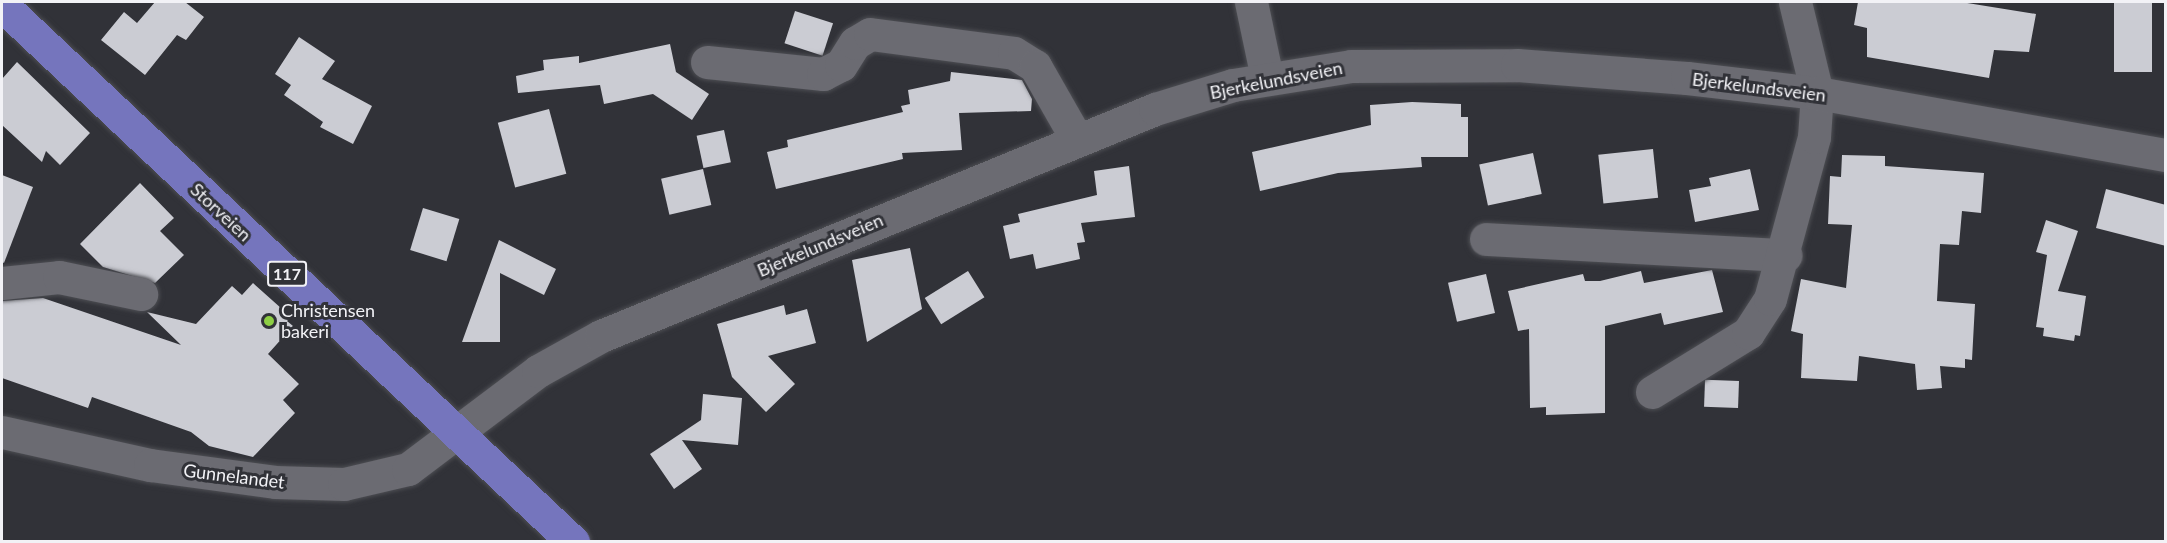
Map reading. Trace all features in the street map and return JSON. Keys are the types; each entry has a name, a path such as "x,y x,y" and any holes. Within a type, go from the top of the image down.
{"main road":[{"name":"Storveien","path":"2,6 573,542"}],"street":[{"path":"1251,2 1267,78"},
{"path":"1652,392 1748,333 1770,299 1786,255 1814,137 1817,93 1795,2"},
{"path":"706,62 823,74 842,65 855,43 870,34 906,34 1014,52 1035,66 1076,138"},
{"name":"Bjerkelundsveien","path":"458,436 538,371 601,336 1076,138 1267,78 1351,66 1507,65 1817,93 2166,155"},
{"path":"1486,239 1786,255"},
{"path":"2,283 59,277 141,294"},
{"name":"Gunnelandet","path":"2,432 150,465 275,482 344,484 408,469 458,436"}],"building":[{"path":"155,2 185,2 204,17 186,40 177,35 145,75 101,40 124,12 137,23"},
{"path":"1858,2 1961,2 2036,14 2029,52 1994,50 1989,78 1867,57 1867,28 1854,25"},
{"path":"2114,2 2152,2 2152,72 2114,72"},
{"path":"795,11 833,23 823,56 784,43"},
{"path":"299,37 335,61 322,79 372,106 353,144 320,127 323,122 284,95 291,85 275,74"},
{"path":"670,44 676,72 709,94 692,120 653,94 604,104 600,85 518,93 516,76 544,70 543,60 579,56 579,63"},
{"path":"17,62 90,133 60,165 46,151 42,162 2,125 2,79"},
{"path":"951,72 1022,80 1032,99 1031,111 959,113 962,150 902,153 903,159 776,189 767,152 788,147 787,140 903,112 901,106 910,104 908,90 950,81"},
{"path":"1412,102 1461,104 1461,117 1468,117 1468,157 1421,157 1422,167 1338,173 1260,191 1252,152 1371,125 1370,105"},
{"path":"549,109 566,174 515,187 498,123"},
{"path":"724,130 731,162 703,168 697,136"},
{"path":"1653,149 1658,198 1603,203 1598,155"},
{"path":"1533,153 1542,194 1488,206 1479,164"},
{"path":"1842,155 1885,156 1885,166 1984,173 1981,213 1962,211 1959,245 1940,244 1937,301 1975,304 1972,360 1965,359 1965,368 1940,366 1942,388 1917,390 1915,364 1859,356 1857,381 1801,378 1803,334 1791,331 1801,279 1846,288 1852,225 1828,224 1830,176 1841,177"},
{"path":"1129,166 1135,217 1081,223 1085,242 1077,243 1080,259 1036,269 1033,254 1010,259 1003,226 1020,222 1018,214 1097,195 1094,171"},
{"path":"703,169 711,205 669,215 661,179"},
{"path":"1750,169 1759,210 1695,222 1689,190 1711,186 1709,178"},
{"path":"2,175 33,187 4,263 2,262"},
{"path":"140,183 174,218 160,231 184,255 155,283 103,267 80,244"},
{"path":"2106,189 2166,205 2166,246 2096,228"},
{"path":"423,208 459,219 446,261 410,250"},
{"path":"2046,220 2078,231 2058,291 2086,296 2080,336 2075,335 2074,341 2043,336 2044,328 2036,327 2047,255 2036,252"},
{"path":"499,240 556,269 544,295 500,273 500,342 462,342"},
{"path":"910,248 922,309 867,342 852,260"},
{"path":"1712,270 1723,312 1664,325 1661,313 1605,326 1605,413 1546,415 1546,407 1530,408 1529,329 1518,331 1508,291 1583,274 1585,281 1600,281 1641,271 1644,283"},
{"path":"968,271 984,297 941,324 925,298"},
{"path":"1486,274 1495,313 1457,322 1448,283"},
{"path":"253,283 291,317 287,321 293,326 268,354 299,384 283,400 295,413 253,457 209,446 191,432 92,397 88,408 2,378 2,301 43,298 181,345 147,312 196,324 232,286 242,295"},
{"path":"784,305 786,315 807,309 816,343 768,356 795,384 766,412 732,377 717,324"},
{"path":"1705,380 1739,381 1738,408 1704,407"},
{"path":"703,394 742,398 738,445 682,440 702,469 674,489 650,454 701,420"}],"place":[{"name":"Christensen bakeri","path":"269,321"}]}
